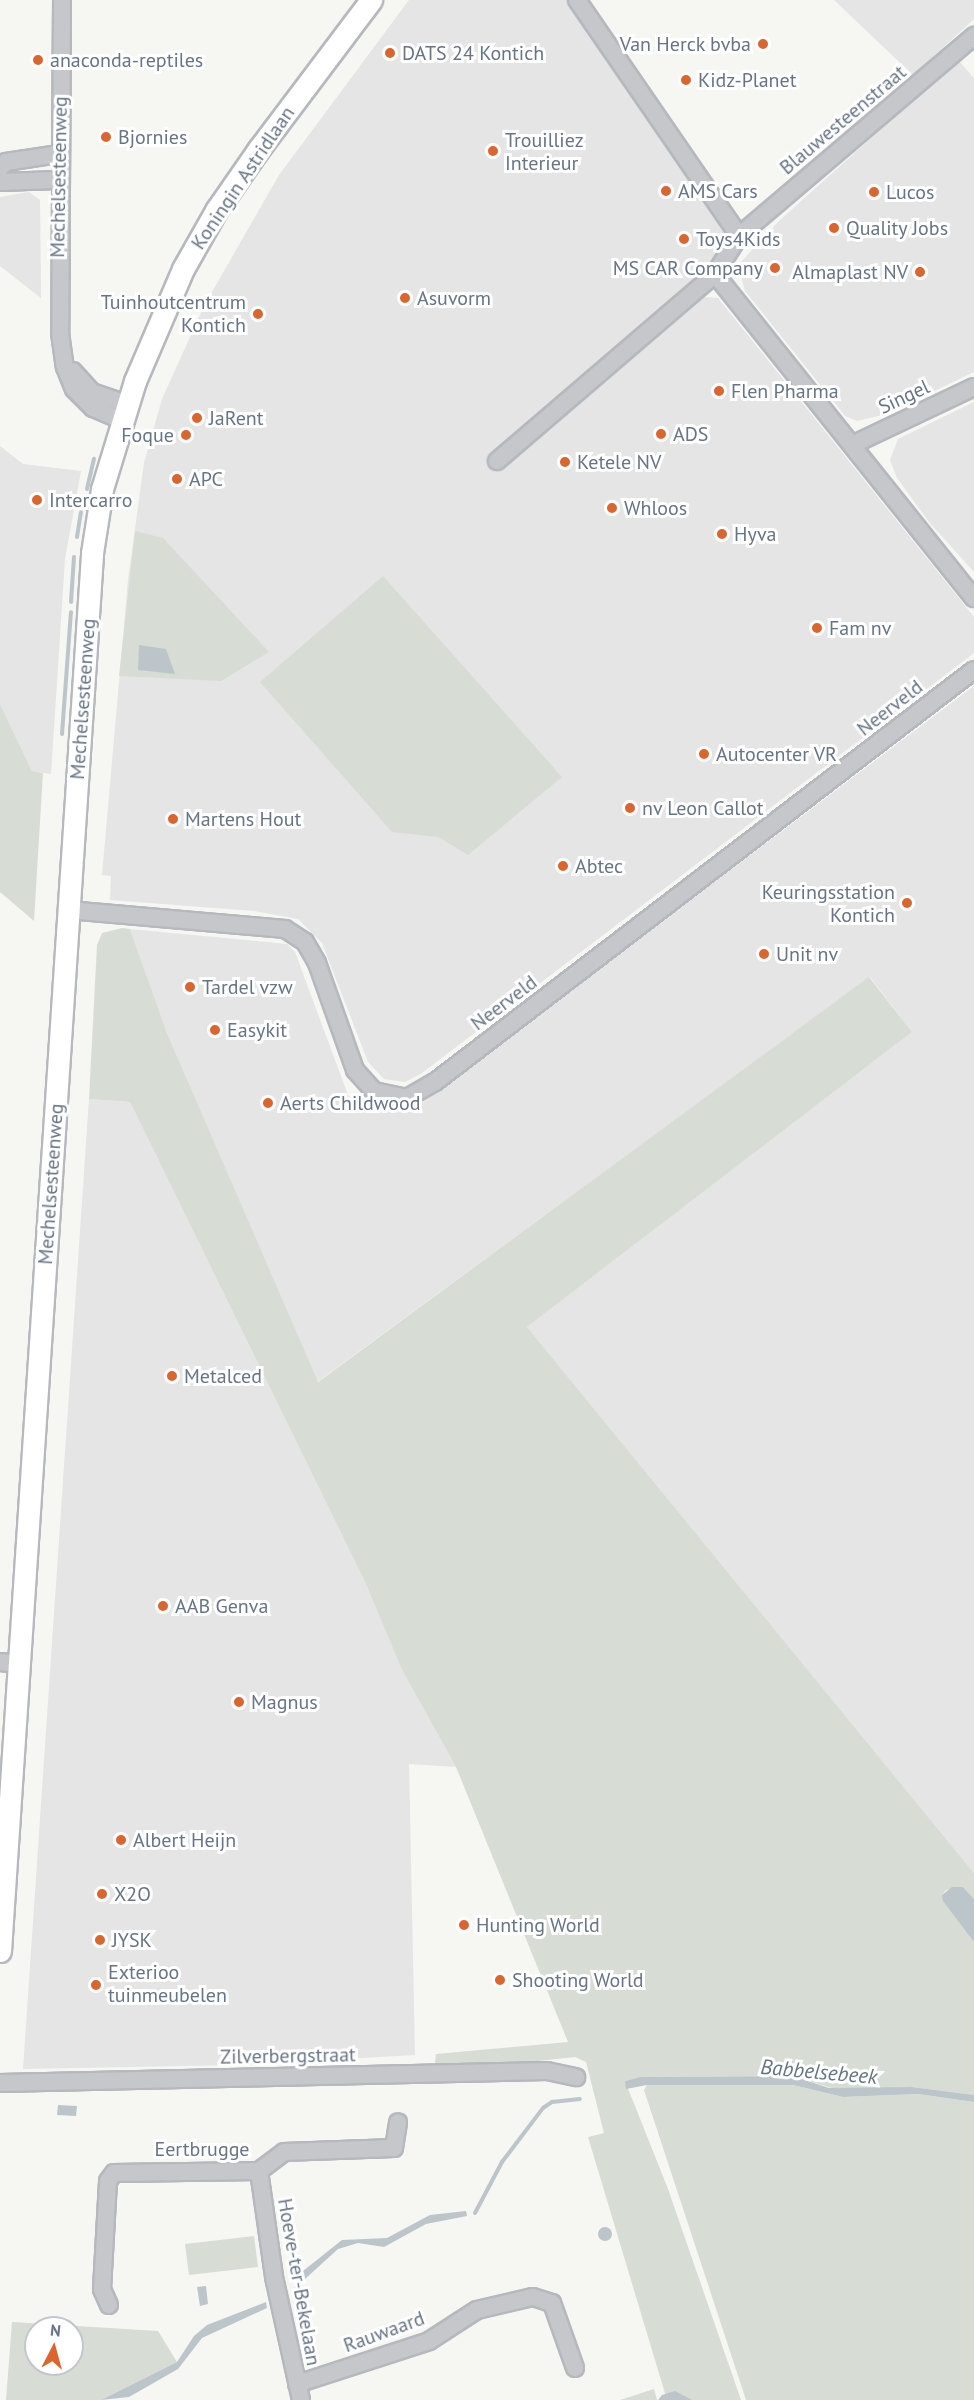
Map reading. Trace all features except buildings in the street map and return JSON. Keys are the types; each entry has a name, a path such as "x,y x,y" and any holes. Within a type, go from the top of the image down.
{"main road":[{"name":"Koningin Astridlaan","path":"124,412 153,333 217,209 371,0"},
{"name":"Mechelsesteenweg","path":"0,1951 9,1663 68,910 92,553 102,489 124,412"}],"street":[{"name":"Mechelsesteenweg","path":"62,0 57,278 63,354 74,389 85,402 124,412"},
{"path":"577,0 739,236"},
{"name":"Blauwesteenstraat","path":"497,461 716,274 739,236 974,36"},
{"path":"0,168 6,162 59,154"},
{"path":"0,182 58,180"},
{"path":"716,274 974,598"},
{"name":"Singel","path":"852,444 974,387"},
{"name":"Neerveld","path":"68,910 285,929 305,942 317,963 355,1070 374,1090 407,1098 435,1082 974,670"},
{"name":"Zilverbergstraat","path":"0,2082 547,2071 576,2078"},
{"name":"Eertbrugge","path":"109,2305 102,2289 111,2175 155,2170 259,2171 289,2151 394,2148 398,2122"},
{"name":"Hoeve-ter-Bekelaan","path":"259,2171 274,2277 299,2392"},
{"name":"Rauwaard","path":"299,2392 429,2342 477,2310 533,2298 552,2303 575,2368"}],"shaded area":[{"path":"409,0 568,0 725,231 721,255 491,457 503,469 705,297 718,298 974,617 974,653 422,1073 405,1082 384,1079 368,1062 322,943 298,919 254,911 110,900 111,876 102,875 128,580 144,463 162,399 204,306 279,175"},
{"path":"834,0 974,0 974,19 913,75"},
{"path":"958,60 974,78 974,372 886,414 857,421 845,416 745,291 738,265 779,221"},
{"path":"29,192 40,200 41,298 0,266 0,197"},
{"path":"974,402 974,572 929,522 897,478 890,460 898,439"},
{"path":"0,446 23,464 81,471 65,559 51,774 32,771 0,704"},
{"path":"135,531 163,538 269,652 221,681 119,676"},
{"path":"383,576 562,777 468,855 438,837 392,832 260,682"},
{"path":"139,645 166,649 175,674 138,670"},
{"path":"974,686 974,1873 527,1327 912,1032 870,977 317,1382 167,1033 130,929 287,944 295,952 348,1095 367,1112 410,1112"},
{"path":"0,704 32,771 43,773 34,921 0,892"},
{"path":"122,928 130,929 167,1033 318,1382 869,977 912,1032 527,1327 974,1873 974,1899 963,1887 946,1890 942,1895 974,1942 974,2095 912,2087 838,2090 793,2076 640,2077 625,2081 668,2189 741,2400 667,2400 588,2137 604,2133 586,2062 575,2057 434,2072 436,2054 568,2042 456,1767 402,1670 365,1582 130,1102 89,1099 97,945 102,933"},
{"path":"89,1099 130,1102 365,1582 402,1670 456,1767 409,1764 415,2055 238,2065 23,2069"},
{"path":"952,1887 963,1887 974,1899 974,1942 943,1901 942,1895"},
{"path":"793,2076 829,2088 912,2087 974,2095 974,2102 918,2094 843,2097 793,2085 647,2085 626,2089 625,2081 640,2077"},
{"path":"647,2085 793,2085 843,2097 918,2094 974,2102 974,2400 746,2400 644,2090"},
{"path":"58,2105 77,2106 76,2116 57,2115"},
{"path":"466,2211 467,2216 426,2224 384,2247 358,2243 338,2249 294,2289 303,2271 342,2240 387,2238 430,2215"},
{"path":"605,2227 610,2229 612,2234 610,2239 605,2241 600,2239 598,2234 600,2229"},
{"path":"254,2236 258,2267 189,2275 185,2244"},
{"path":"206,2286 208,2304 200,2306 197,2287"},
{"path":"266,2302 267,2308 202,2338 178,2369 129,2397 101,2400 177,2362 194,2336 207,2325"},
{"path":"12,2322 24,2323 24,2376 84,2376 84,2326 158,2331 177,2362 101,2400 6,2400"},
{"path":"654,2389 657,2400 620,2400"},
{"path":"675,2391 692,2400 658,2400 662,2395"}],"waterway":[{"path":"87,489 94,459"},
{"path":"77,537 81,512"},
{"path":"71,602 74,557"},
{"path":"62,734 71,612"},
{"name":"Babbelsebeek","path":"475,2213 502,2162 543,2108 552,2102 580,2099"}],"place":[{"name":"Van Herck bvba","path":"763,44"},
{"name":"DATS 24 Kontich","path":"390,53"},
{"name":"anaconda-reptiles","path":"38,60"},
{"name":"Kidz-Planet","path":"686,80"},
{"name":"Bjornies","path":"106,137"},
{"name":"Trouilliez Interieur","path":"493,151"},
{"name":"AMS Cars","path":"666,191"},
{"name":"Lucos","path":"874,192"},
{"name":"Quality Jobs","path":"834,228"},
{"name":"Toys4Kids","path":"684,239"},
{"name":"MS CAR Company","path":"775,268"},
{"name":"Almaplast NV","path":"920,272"},
{"name":"Asuvorm","path":"405,298"},
{"name":"Tuinhoutcentrum Kontich","path":"258,314"},
{"name":"Flen Pharma","path":"719,391"},
{"name":"JaRent","path":"197,418"},
{"name":"ADS","path":"661,434"},
{"name":"Foque","path":"186,435"},
{"name":"Ketele NV","path":"565,462"},
{"name":"APC","path":"177,479"},
{"name":"Intercarro","path":"37,500"},
{"name":"Whloos","path":"612,508"},
{"name":"Hyva","path":"722,534"},
{"name":"Fam nv","path":"817,628"},
{"name":"Autocenter VR","path":"704,754"},
{"name":"nv Leon Callot","path":"630,808"},
{"name":"Martens Hout","path":"173,819"},
{"name":"Abtec","path":"563,866"},
{"name":"Keuringsstation Kontich","path":"907,903"},
{"name":"Unit nv","path":"764,954"},
{"name":"Tardel vzw","path":"190,987"},
{"name":"Easykit","path":"215,1030"},
{"name":"Aerts Childwood","path":"268,1103"},
{"name":"Metalced","path":"172,1376"},
{"name":"AAB Genva","path":"163,1606"},
{"name":"Magnus","path":"239,1702"},
{"name":"Albert Heijn","path":"121,1840"},
{"name":"X2O","path":"102,1894"},
{"name":"Hunting World","path":"464,1925"},
{"name":"JYSK","path":"100,1940"},
{"name":"Shooting World","path":"500,1980"},
{"name":"Exterioo tuinmeubelen","path":"96,1985"}]}
